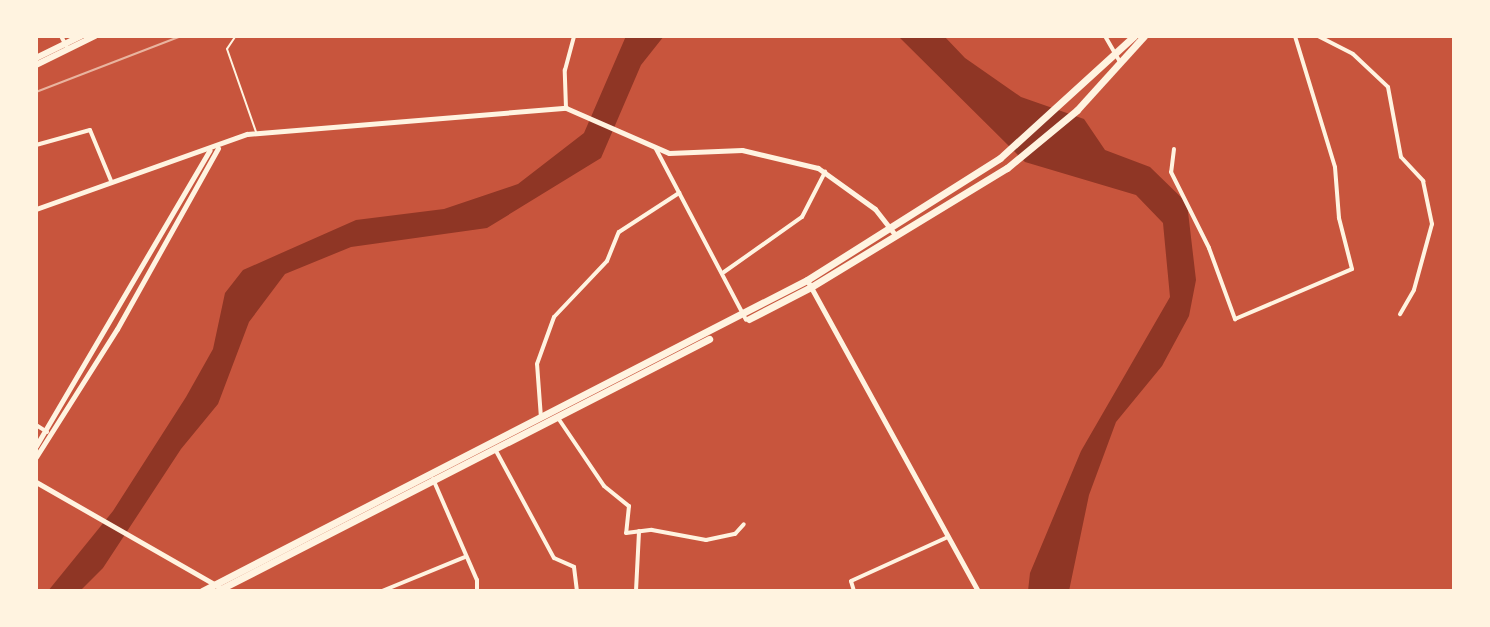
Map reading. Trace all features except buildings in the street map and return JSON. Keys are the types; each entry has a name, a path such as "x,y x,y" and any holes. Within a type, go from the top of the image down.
{"main road":[{"path":"36,65 81,36"},
{"path":"36,58 95,36"},
{"path":"202,591 220,588 495,449 542,422 558,418 809,284 893,232 1007,168 1077,110 1134,36"},
{"path":"893,232 1000,158 1144,36"},
{"path":"433,480 745,318"}],"street":[{"path":"61,36 66,46"},
{"path":"566,108 565,70 574,36"},
{"path":"1105,36 1118,59"},
{"path":"1174,149 1171,172 1209,248 1235,319 1352,269 1339,218 1335,167 1295,36"},
{"path":"1318,36 1353,54 1388,87 1401,157 1423,181 1432,224 1414,290 1400,314"},
{"path":"36,209 257,133 566,108 669,153 742,150 825,172 875,209 893,232"},
{"path":"36,145 90,130 113,184"},
{"path":"655,146 724,272 745,318"},
{"path":"36,457 94,366 219,147"},
{"path":"36,446 210,150"},
{"path":"724,272 802,217 825,172"},
{"path":"542,422 536,400 537,364 554,317 607,261 619,232 679,193"},
{"path":"809,284 978,591"},
{"path":"86,362 94,366"},
{"path":"558,418 604,486 629,506 626,533 639,531 706,540 735,534 744,524"},
{"path":"36,425 52,435"},
{"path":"495,449 554,558 574,567 577,591"},
{"path":"433,480 477,591"},
{"path":"36,482 220,588"},
{"path":"636,591 639,531"},
{"path":"854,591 851,581 948,537"},
{"path":"382,591 465,557"}],"lane":[{"path":"235,37 227,49 257,133"}],"shaded area":[{"path":"626,36 664,36 641,65 601,158 487,228 351,247 285,274 249,322 218,404 181,449 103,568 80,591 48,591 113,511 186,397 213,349 225,293 243,270 356,220 444,209 518,184 584,133"},
{"path":"898,36 944,36 965,58 1021,97 1084,119 1105,150 1150,167 1187,203 1196,280 1189,316 1162,366 1116,422 1089,495 1069,591 1028,591 1030,573 1081,451 1170,297 1163,223 1136,195 1025,162"}],"railway":[{"path":"36,92 181,36"}]}
